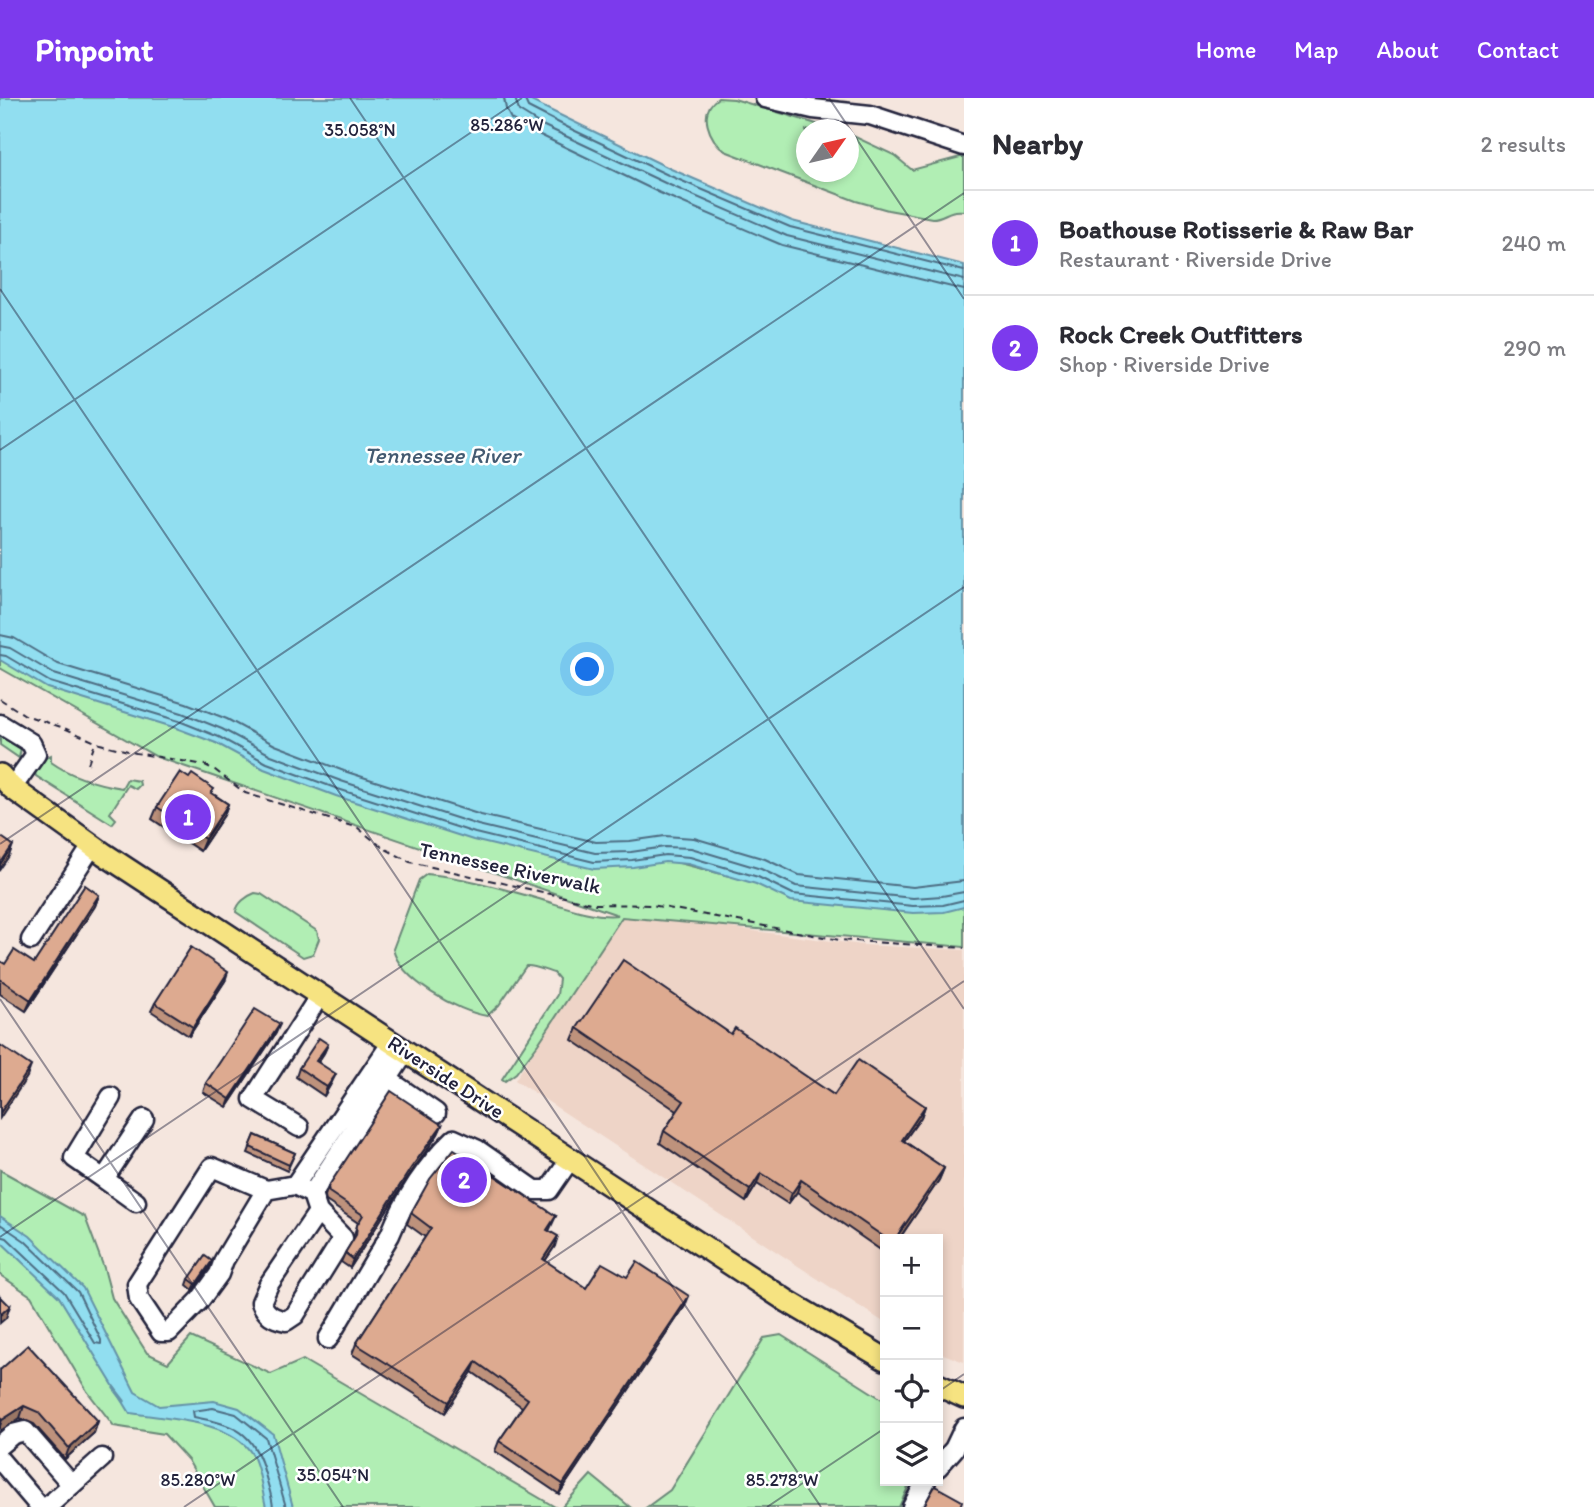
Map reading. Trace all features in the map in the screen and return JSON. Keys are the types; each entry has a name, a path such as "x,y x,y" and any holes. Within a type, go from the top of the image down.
{"main road":[{"name":"Riverside Drive","path":"4,782 92,846 787,1301 880,1356"},
{"path":"943,1387 964,1397"}],"lane":[{"path":"765,98 813,109 870,115 964,146"},
{"path":"0,724 31,743 36,754 4,782"},
{"path":"31,940 92,846"},
{"path":"299,1127 253,1099 320,995"},
{"path":"312,1194 387,1079 399,1047"},
{"path":"295,1185 399,1047"},
{"path":"387,1079 436,1113"},
{"path":"111,1097 74,1158 136,1202"},
{"path":"104,1179 145,1119"},
{"path":"328,1339 410,1197 436,1156 454,1139 478,1150 536,1190 549,1190 571,1158"},
{"path":"266,1190 224,1260 219,1274 200,1300 169,1332 161,1332 139,1299 137,1284 212,1167 266,1190 295,1185 312,1194 318,1212 343,1238 295,1315 286,1321 272,1318 261,1302 269,1284 318,1212"},
{"path":"943,1461 954,1449 964,1428"},
{"path":"0,1445 13,1434 25,1431 72,1485"},
{"path":"47,1507 102,1458"},
{"path":"0,1460 40,1507"},
{"path":"912,1507 923,1486"}],"path":[{"name":"Tennessee Riverwalk","path":"0,699 25,715 95,742 136,753 205,765 245,793 358,828 382,848 410,862 595,904 652,905 840,940 964,948"},
{"path":"88,764 95,742"}],"shaded area":[{"path":"623,914 863,945 964,950 964,1362 943,1354 943,1234 880,1234 880,1320 515,1080"}],"green space":[{"path":"718,98 734,99 800,119 796,119 796,178 725,151 719,146 708,125 708,110"},
{"path":"859,139 894,155 912,170 964,156 964,211 954,211 932,218 856,201 806,182 859,182"},
{"path":"0,633 216,743 729,876 964,893 964,947 622,917 538,1044 516,1073 505,1081 502,1079 557,995 559,979 554,973 526,966 499,1005 487,1016 461,1008 432,993 407,972 393,949 419,880 427,874 455,878 498,887 579,911 618,915 157,757 0,668"},
{"path":"0,729 22,743 19,758 0,745"},
{"path":"51,755 51,762 85,779 122,788 127,779 139,781 140,785 136,789 128,785 110,813 116,819 112,824 36,776 41,760"},
{"path":"255,893 261,894 317,931 319,939 313,954 303,957 236,912 243,900"},
{"path":"0,1170 85,1217 112,1298 147,1353 168,1363 191,1337 271,1374 303,1360 555,1507 215,1507 188,1460 164,1434 114,1426 87,1391 31,1296 0,1275"},
{"path":"781,1335 880,1398 880,1486 909,1486 899,1507 647,1507 670,1490 764,1338"},
{"path":"591,1475 630,1507 562,1507"}],"water":[{"name":"Tennessee River","path":"0,98 525,98 671,169 792,221 964,265 964,907 944,912 913,913 791,901 756,884 688,864 665,862 594,869 473,840 336,796 264,769 216,743 176,728 47,688 0,660"},
{"path":"0,1216 30,1236 83,1288 135,1392 159,1406 214,1401 239,1408 273,1434 293,1507 266,1507 252,1454 229,1434 197,1423 130,1413 59,1297 0,1241"}],"building":[{"path":"180,772 189,778 192,774 214,789 211,793 228,804 205,839 157,807"},
{"path":"0,836 13,845 0,864"},
{"path":"85,885 99,895 31,1000 0,979 0,961 5,964 14,950 34,963"},
{"path":"191,947 228,972 193,1027 155,1003"},
{"path":"623,960 731,1034 735,1028 834,1095 858,1060 925,1106 902,1140 944,1168 898,1234 880,1234 801,1180 792,1193 761,1173 750,1190 664,1131 684,1101 577,1028"},
{"path":"255,1009 280,1024 230,1099 206,1083"},
{"path":"319,1038 328,1044 316,1061 336,1074 327,1087 299,1068"},
{"path":"0,1045 31,1066 0,1113"},
{"path":"391,1091 442,1125 353,1259 345,1253 356,1235 357,1225 363,1215 329,1192 328,1187"},
{"path":"255,1135 295,1153 289,1165 250,1147"},
{"path":"454,1149 556,1216 547,1230 558,1236 543,1259 586,1288 602,1263 627,1277 637,1262 689,1296 563,1484 499,1441 528,1399 476,1362 449,1402 356,1344 431,1228 411,1213 430,1179"},
{"path":"205,1256 212,1261 196,1284 189,1279"},
{"path":"0,1296 10,1306 0,1315"},
{"path":"28,1345 98,1421 69,1448 38,1412 24,1406 2,1420 0,1418 0,1370"},
{"path":"935,1486 962,1501 960,1507 920,1507 925,1504"}],"waterway":[{"path":"114,1388 124,1401"}],"place":[{"name":"Boathouse Rotisserie & Raw Bar","path":"188,817"},
{"name":"Rock Creek Outfitters","path":"464,1180"}]}
